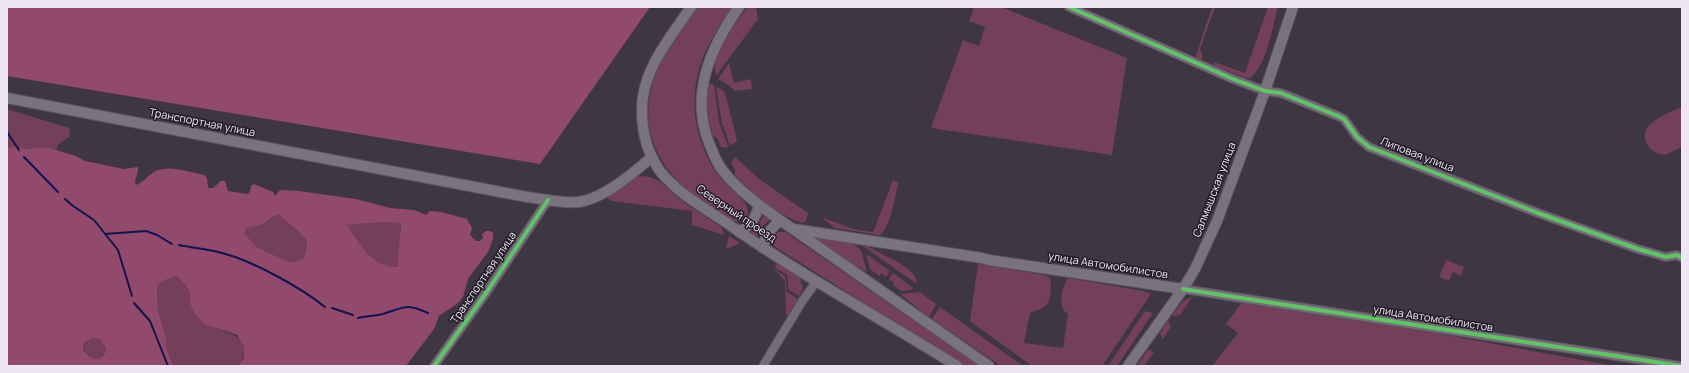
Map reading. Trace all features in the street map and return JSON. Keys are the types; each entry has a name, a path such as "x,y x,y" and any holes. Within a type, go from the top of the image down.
{"main road":[{"name":"Северный проезд","path":"691,7 659,54 644,86 642,111 644,134 652,157 660,170 687,196 763,248 957,366"},
{"name":"Северный проезд","path":"740,7 716,44 707,67 702,86 701,107 705,132 716,161 732,181 759,205 926,324 989,366"},
{"name":"Салмышская улица","path":"1128,366 1195,270 1217,221 1265,91 1293,7"},
{"name":"Транспортная улица","path":"7,98 548,200"},
{"path":"548,200 579,202 588,199 619,183 652,157"},
{"path":"739,232 748,227 757,216 759,205"},
{"path":"763,248 766,235 780,220"},
{"name":"улица Автомобилистов","path":"793,229 1183,289"}],"street":[{"name":"Липовая улица","path":"1068,7 1188,58 1205,68 1265,91 1281,93 1338,116 1344,119 1357,137 1369,147 1538,213 1638,249 1666,257 1676,254 1682,258"},
{"name":"Транспортная улица","path":"434,366 486,293 548,200"},
{"path":"764,366 802,300 817,281"},
{"name":"улица Автомобилистов","path":"1183,289 1630,362 1681,366"}],"shaded area":[{"path":"7,7 650,7 540,164 7,76"},
{"path":"697,7 733,7 712,39 702,60 695,89 695,104 699,134 703,148 710,162 721,179 747,206 748,215 741,221 733,220 722,214 696,197 680,183 661,159 654,146 650,131 648,109 651,88 655,75 667,51"},
{"path":"747,7 756,7 758,19 716,76 715,65 719,50"},
{"path":"974,7 1001,7 1127,58 1112,155 931,128 963,40 979,46 985,27 969,21"},
{"path":"1212,7 1215,7 1200,49 1203,57 1201,61 1198,60 1196,56"},
{"path":"1268,7 1278,7 1265,54 1257,71 1251,78 1246,78 1215,66 1213,63 1214,62 1245,73"},
{"path":"729,63 734,83 751,79 752,89 735,91 718,79"},
{"path":"710,84 714,85 719,122 728,147 725,148 721,147 717,138 713,136 711,130 708,104 708,91"},
{"path":"716,87 723,90 725,94 737,141 730,146 722,123"},
{"path":"1682,107 1682,147 1665,155 1654,152 1647,144 1645,137 1646,130 1662,116"},
{"path":"7,109 69,128 70,136 58,145 56,150 46,147 27,149 7,148"},
{"path":"13,147 27,149 46,147 76,156 85,161 124,169 138,167 135,181 136,185 141,183 154,172 172,169 204,175 207,178 208,188 213,188 221,181 225,181 228,191 247,194 250,192 251,186 254,184 273,192 275,196 280,190 299,191 356,199 390,208 414,210 426,215 430,211 441,212 467,219 472,228 470,235 476,241 480,241 483,238 482,234 486,231 493,233 493,239 488,252 468,279 463,297 458,303 439,316 434,329 406,366 238,366 244,358 244,346 237,335 205,325 194,313 190,303 190,292 184,283 176,276 160,282 157,289 158,310 166,338 167,350 173,366 7,366 7,148","holes":["278,214 307,241 303,259 295,262 288,262 257,247 244,233 247,228 262,224","385,222 401,223 397,267 388,266 373,259 362,247 347,225","93,338 100,339 106,348 104,355 99,358 89,356 83,347 86,342"]},
{"path":"735,157 759,179 808,213 806,221 802,223 792,219 774,209 749,190 735,175 735,170 731,163"},
{"path":"641,176 650,177 659,181 686,204 721,227 724,235 692,225 692,211 612,201 608,199 608,196 633,178"},
{"path":"893,180 898,182 894,204 887,226 880,235 835,228 821,217 853,229 872,232"},
{"path":"278,214 307,241 303,259 295,262 288,262 257,247 243,232 247,228 268,221"},
{"path":"764,215 770,219 762,227 757,238 750,233 759,224"},
{"path":"401,222 397,267 388,266 373,259 361,247 347,225"},
{"path":"778,232 785,232 980,366 963,366 774,246 772,240"},
{"path":"729,236 740,243 726,249"},
{"path":"817,237 853,244 861,250 867,272 850,263 815,239"},
{"path":"857,242 866,245 903,265 913,274 917,284"},
{"path":"866,254 890,271 886,277 881,273 879,276 870,269"},
{"path":"1446,260 1464,267 1461,276 1453,272 1449,281 1439,277"},
{"path":"779,263 799,277 803,288 799,296 789,290 787,275 774,267"},
{"path":"978,264 1045,275 1050,278 1051,288 1049,301 1040,309 1030,313 1024,343 1063,348 1068,314 1063,309 1061,300 1063,288 1068,278 1143,291 1151,294 1102,366 1032,366 970,321"},
{"path":"774,269 785,276 787,292 798,299 788,316 786,314 785,281"},
{"path":"893,273 913,288 912,290 901,291 893,285 894,283 889,279"},
{"path":"176,276 184,283 190,292 190,303 205,325 230,333 242,343 245,349 238,366 173,366 167,350 166,338 158,310 157,289 160,282"},
{"path":"920,292 936,304 929,317 900,294"},
{"path":"1193,296 1180,315 1172,316 1182,302"},
{"path":"1243,301 1430,332 1614,366 1212,366 1238,333 1226,324"},
{"path":"940,307 1023,366 1001,366 932,319"},
{"path":"1145,311 1153,313 1117,366 1108,366"},
{"path":"1168,320 1171,327 1163,339 1160,334"},
{"path":"95,338 103,341 106,349 103,357 95,360 87,357 84,349 87,341"},
{"path":"1150,350 1154,352 1144,366 1137,366 1147,351"}],"waterway":[{"path":"7,132 19,150"},
{"path":"24,157 58,192"},
{"path":"65,199 94,220 118,250 132,296"},
{"path":"105,234 146,231 157,235 172,244"},
{"path":"179,245 217,252 248,262 290,283 325,307"},
{"path":"134,303 150,321 168,366"},
{"path":"358,318 383,314 406,307 415,308 428,313"},
{"path":"332,308 353,315"}],"cycle path":[{"path":"1069,7 1233,79 1265,91 1281,93 1338,116 1344,119 1357,137 1369,147 1538,213 1638,249 1666,257 1677,255 1682,258"},
{"path":"434,366 486,293 548,200"},
{"path":"1183,289 1681,366"}]}
